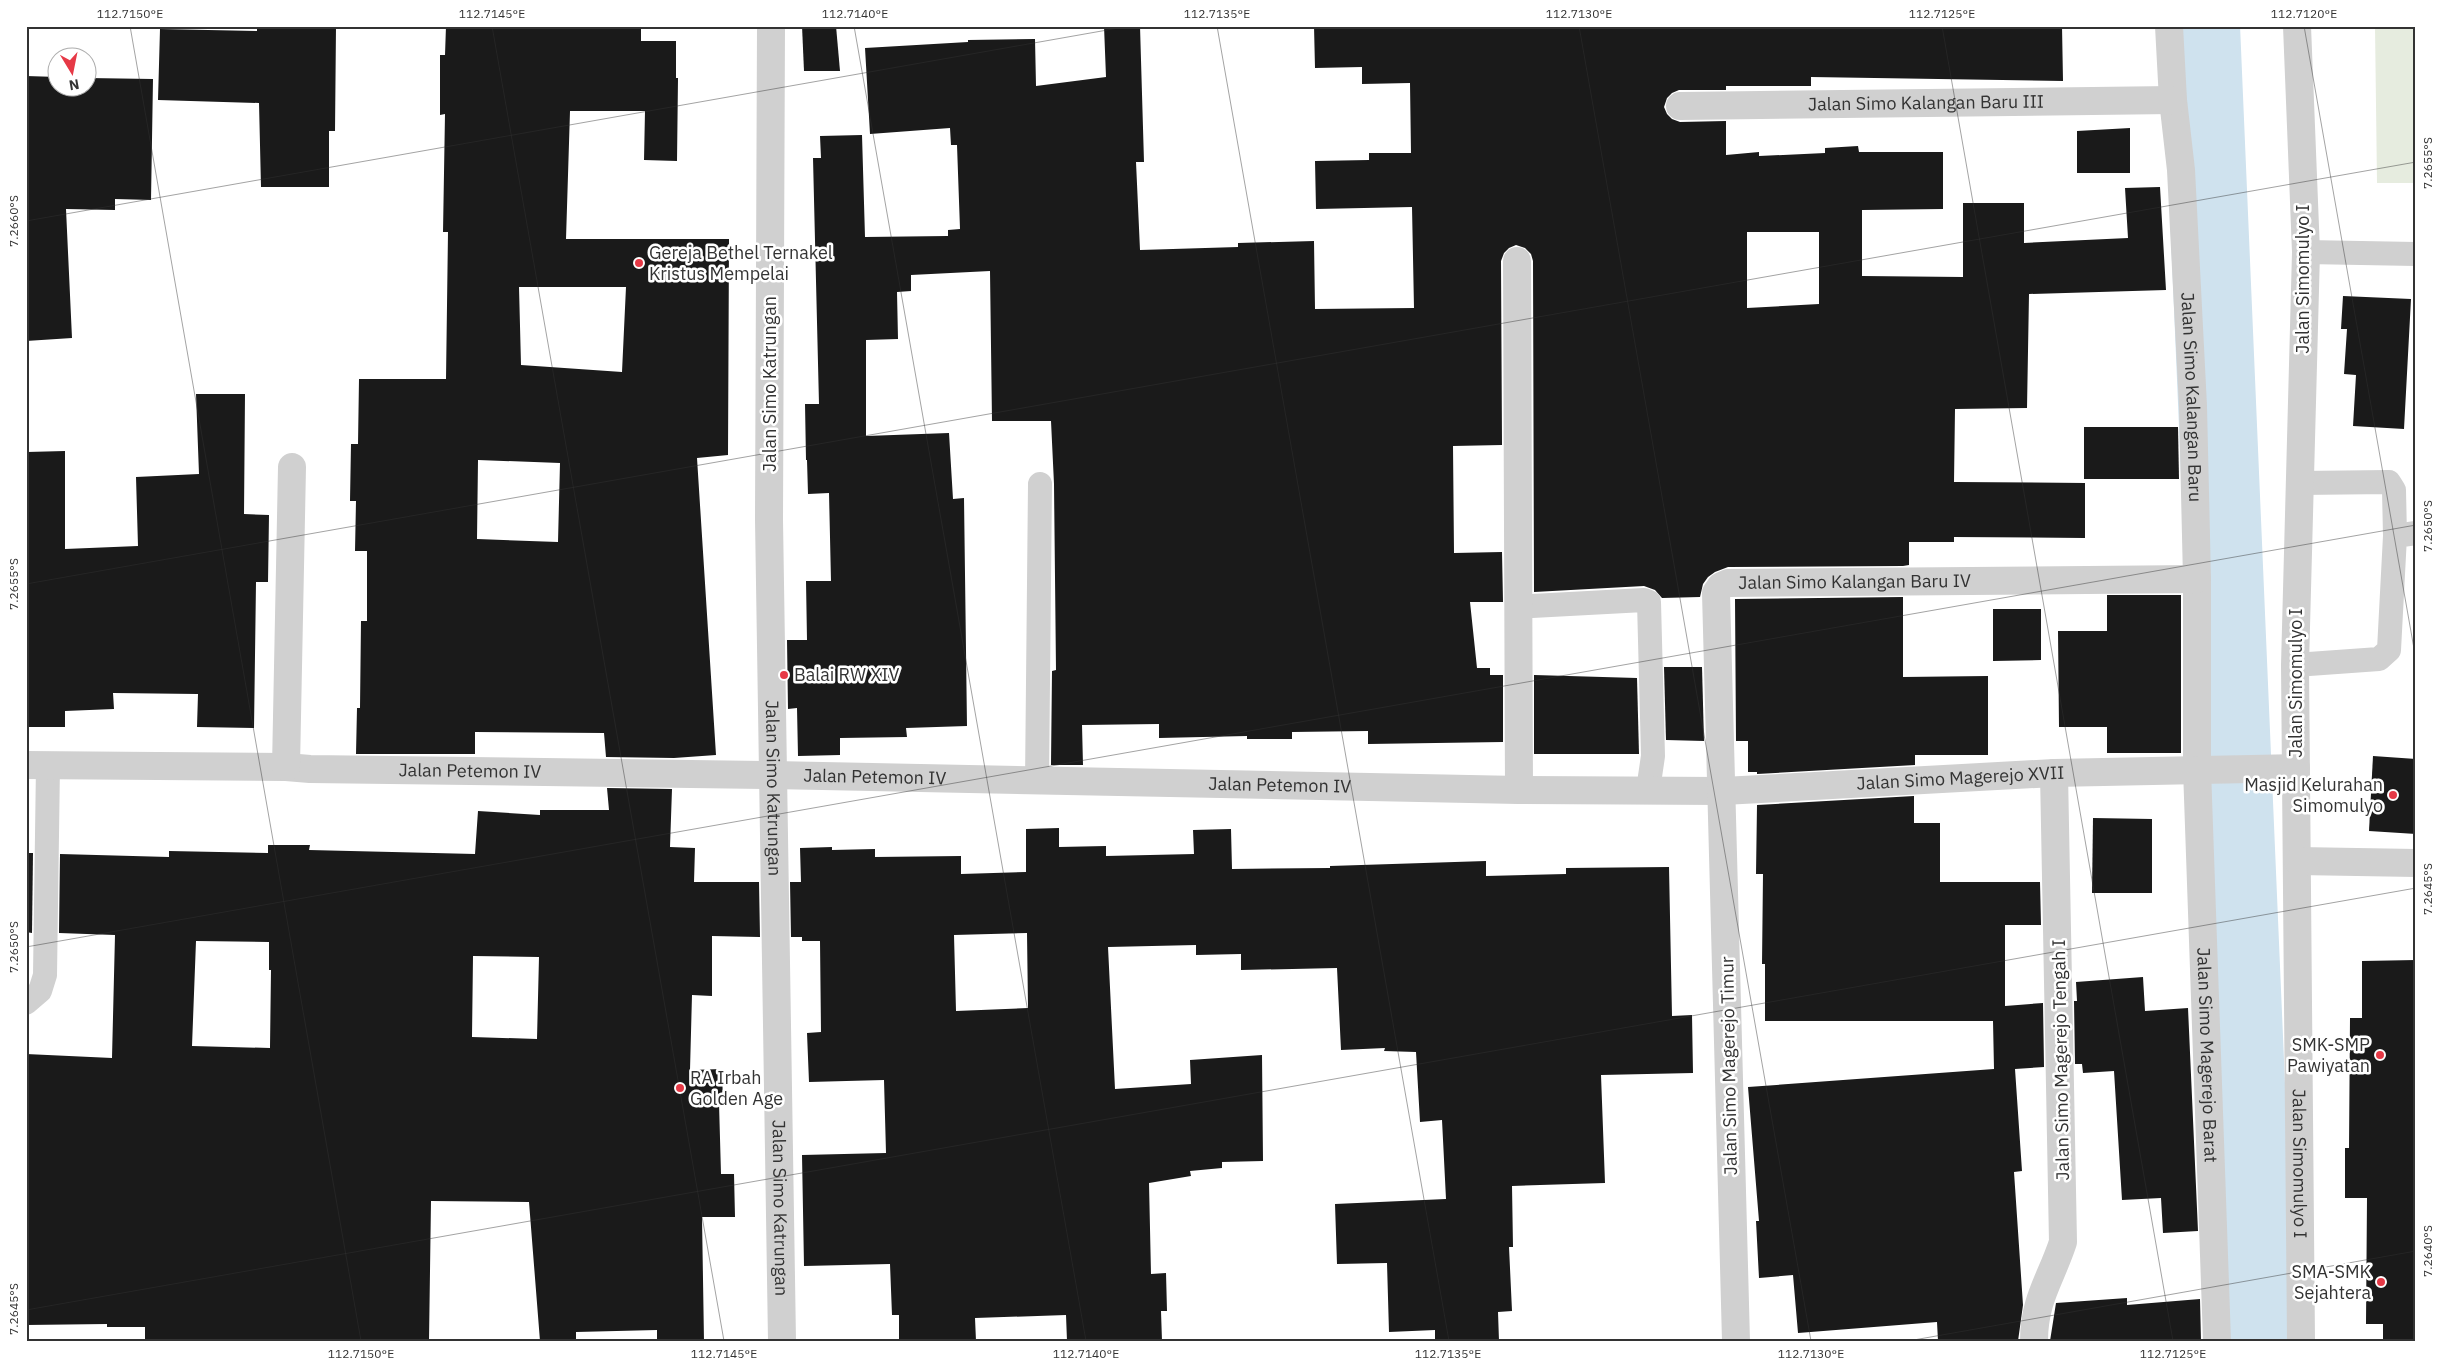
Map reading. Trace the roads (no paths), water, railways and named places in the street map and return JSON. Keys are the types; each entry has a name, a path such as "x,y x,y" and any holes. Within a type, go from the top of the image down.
{"street":[{"name":"Jalan Simo Katrungan","path":"771,26 769,520 782,1341"},
{"name":"Jalan Simo Kalangan Baru","path":"2169,26 2173,100 2182,180 2193,406 2204,769"},
{"name":"Jalan Simomulyo I","path":"2297,26 2306,252 2295,665 2301,1341"},
{"name":"Jalan Simo Kalangan Baru III","path":"1680,106 2173,100"},
{"path":"1517,262 1519,790"},
{"path":"286,767 292,467"},
{"name":"Jalan Simo Kalangan Baru IV","path":"1723,791 1716,593 1721,586 1728,584 2197,579"},
{"name":"Jalan Petemon IV","path":"37,765 773,775 1037,782 1519,790 1723,791"},
{"name":"Jalan Simo Magerejo XVII","path":"1723,791 2054,774 2296,768"},
{"name":"Jalan Simo Magerejo Barat","path":"2204,769 2217,1341"},
{"name":"Jalan Simo Magerejo Tengah I","path":"2034,1341 2034,1319 2039,1299 2063,1242 2054,774"},
{"name":"Jalan Simo Magerejo Timur","path":"1723,791 1736,1341"},
{"path":"2298,861 2416,863"}],"lane":[{"path":"2306,252 2416,254"},
{"path":"2295,665 2378,659 2388,650 2406,535 2394,490 2389,482 2300,483"},
{"path":"1037,782 1040,484"},
{"path":"1532,606 1644,600 1649,602 1653,756 1648,790"},
{"path":"26,1004 40,991 45,975 37,765"}],"waterway":[{"path":"2201,26 2253,1249 2254,1341"}],"place":[{"name":"Gereja Bethel Ternakel Kristus Mempelai","path":"639,263"},
{"name":"Balai RW XIV","path":"784,675"},
{"name":"Masjid Kelurahan Simomulyo","path":"2393,795"},
{"name":"SMK-SMP Pawiyatan","path":"2380,1055"},
{"name":"RA Irbah Golden Age","path":"680,1088"},
{"name":"SMA-SMK Sejahtera","path":"2381,1282"}]}
